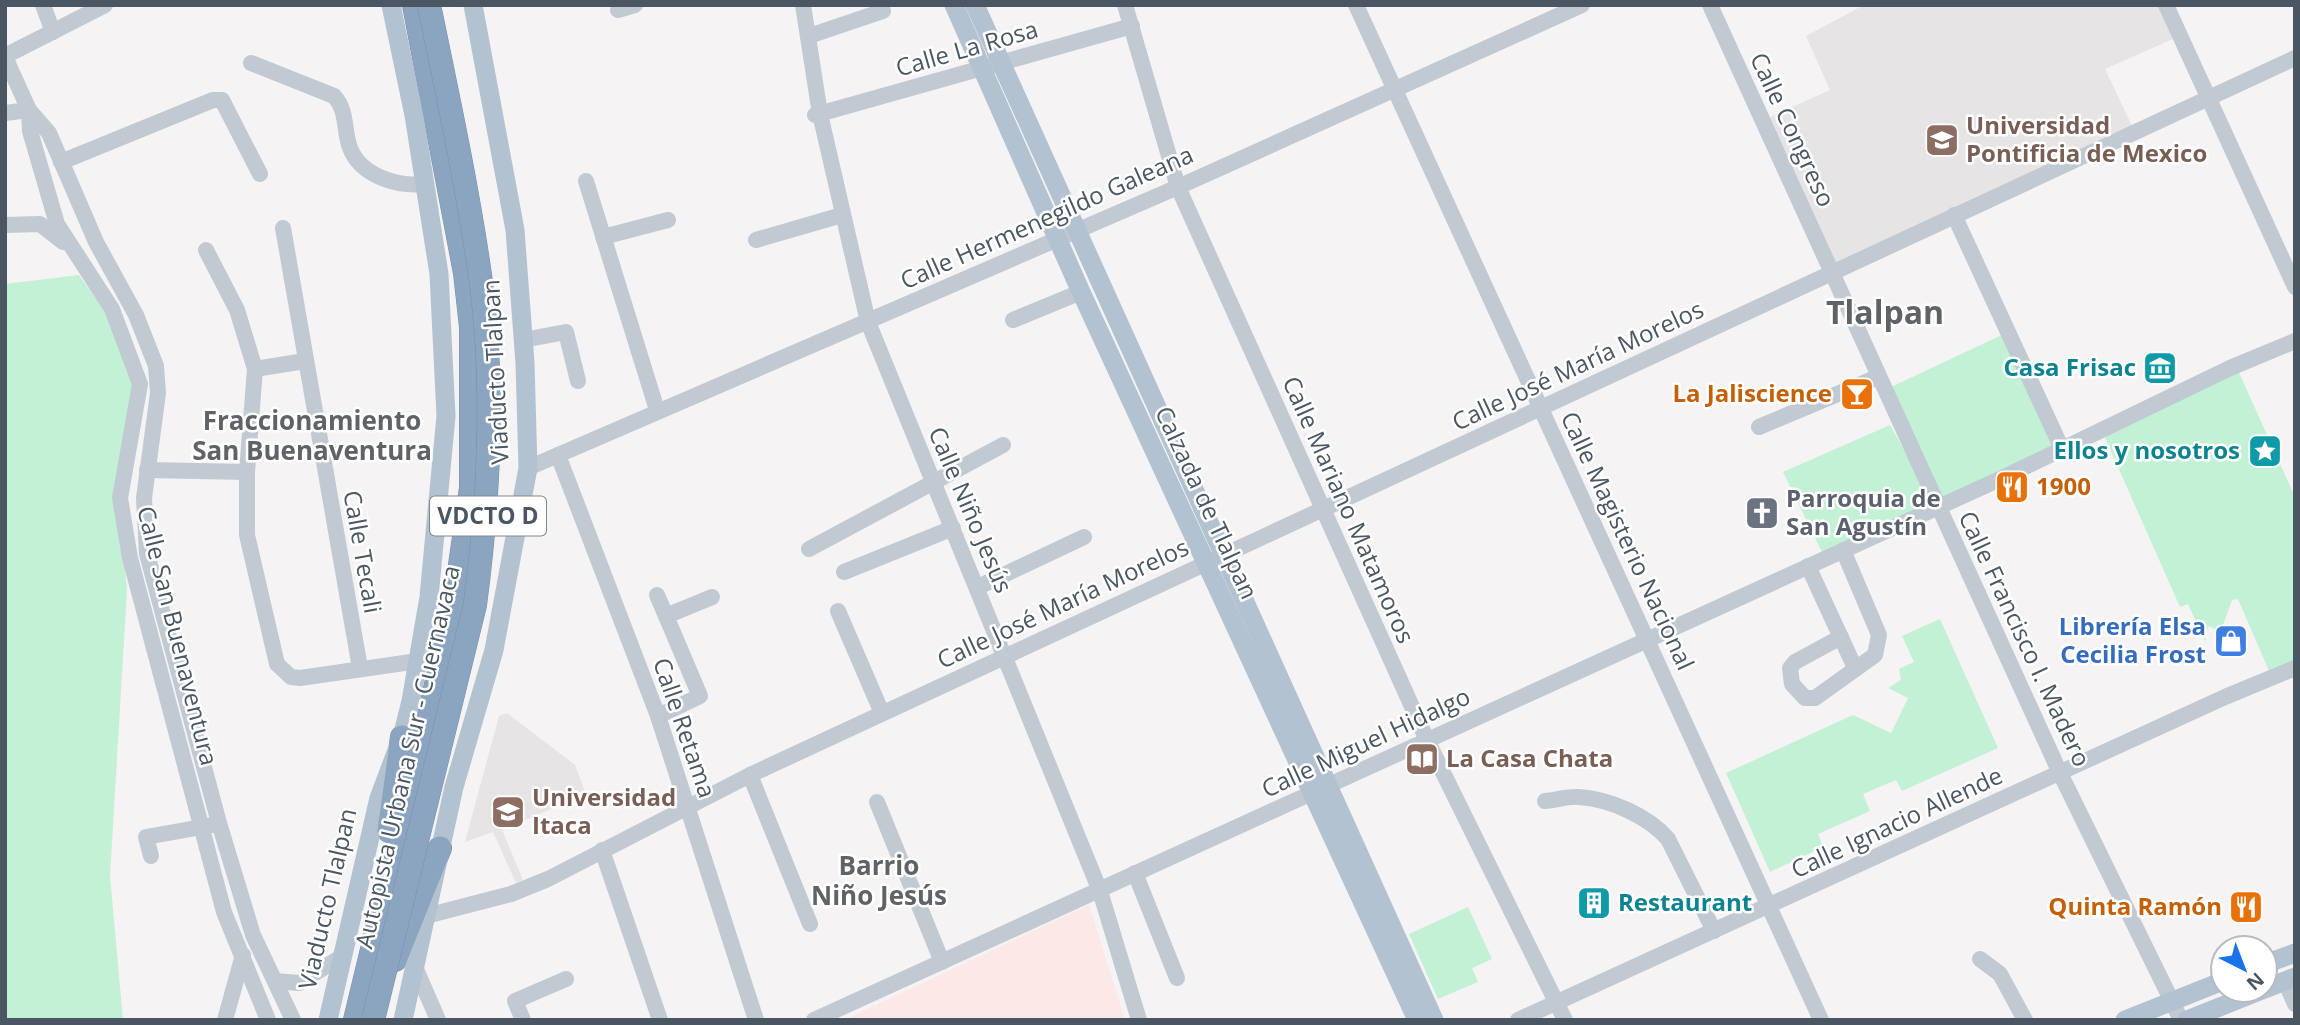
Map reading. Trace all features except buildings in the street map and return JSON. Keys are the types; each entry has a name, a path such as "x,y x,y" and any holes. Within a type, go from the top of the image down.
{"highway":[{"name":"Viaducto Tlalpan","path":"357,1020 373,1006 453,614 471,488 471,327 465,273 414,5"},
{"name":"Autopista Urbana Sur - Cuernavaca","path":"357,1020 462,596 475,488 477,357 471,281 421,5"},
{"name":"Autopista Urbana Sur - Cuernavaca","path":"373,1006 469,631 482,551 489,426 481,284 432,5"},
{"path":"373,1006 368,930 390,830 402,737"},
{"path":"373,1006 440,848"}],"main road":[{"name":"Viaducto Tlalpan","path":"328,1020 379,799 402,737 418,661 430,584 446,416 439,274 414,115 391,5"},
{"name":"Viaducto Tlalpan","path":"403,1020 440,848 494,650 528,468 515,230 473,5"},
{"name":"Calzada de Tlalpan","path":"954,5 992,65 1075,229 1215,558 1320,790 1417,1020"},
{"name":"Calzada de Tlalpan","path":"975,5 992,65 1056,237 1215,558"},
{"name":"Calzada de Tlalpan","path":"1320,790 1434,1020"},
{"path":"2125,1020 2209,987"},
{"path":"2188,1020 2227,1004"}],"street":[{"path":"43,5 53,32"},
{"path":"5,57 105,5"},
{"path":"618,10 635,5"},
{"name":"Calle Niño Jesús","path":"803,5 817,115 868,322 1100,891 1139,1020"},
{"name":"Calle Mariano Matamoros","path":"1125,5 1178,187 1427,740 1565,1020"},
{"name":"Calle Magisterio Nacional","path":"1356,5 1821,1020"},
{"name":"Calle Hermenegildo Galeana","path":"528,468 657,410 868,322 1056,237 1178,187 1582,5"},
{"name":"Calle Congreso","path":"1710,5 1833,274"},
{"path":"2166,5 2295,287"},
{"path":"809,36 883,11"},
{"name":"Calle La Rosa","path":"817,115 1132,26"},
{"name":"Calle San Buenaventura","path":"5,57 24,93 29,110 30,131 53,211 111,309 140,384 120,498 130,558 224,912 268,1020"},
{"name":"Calle José María Morelos","path":"426,916 511,894 548,879 750,775 2295,58"},
{"path":"251,63 334,96 342,105 351,148 363,166 390,181 410,186 425,184"},
{"path":"61,162 213,100 222,100 228,107 260,174"},
{"path":"5,113 29,110"},
{"name":"Calle San Buenaventura","path":"29,110 49,133 96,242 136,315 156,366 158,393 144,498 147,554 219,823 253,935 293,1020"},
{"path":"586,181 657,410"},
{"path":"755,240 842,215"},
{"path":"1954,215 2062,449"},
{"path":"603,237 668,220"},
{"path":"5,225 40,224 76,253"},
{"name":"Calle Tecali","path":"283,228 360,668"},
{"path":"206,250 237,310 255,369 247,472 247,535 277,664 291,677 300,678 418,661"},
{"name":"Calle Francisco I. Madero","path":"1833,274 2060,773 2181,1020"},
{"path":"1013,320 1081,292"},
{"path":"523,340 566,332 578,381"},
{"name":"Calle Miguel Hidalgo","path":"814,1020 1938,507 2230,368 2295,341"},
{"path":"255,369 305,361"},
{"path":"1759,427 1878,377"},
{"path":"809,549 1003,444"},
{"name":"Calle Retama","path":"558,455 657,716 757,1020"},
{"name":"Calle San Buenaventura","path":"147,470 247,472"},
{"path":"844,572 953,528"},
{"path":"978,587 1084,537"},
{"path":"1841,637 1795,662 1790,668 1792,684 1810,700 1875,655 1879,635 1843,550"},
{"path":"1808,566 1855,668"},
{"path":"657,595 700,696 657,716"},
{"path":"666,616 712,597"},
{"path":"838,611 882,713"},
{"name":"Calle Ignacio Allende","path":"1518,1020 2225,697 2295,668"},
{"path":"750,775 810,924"},
{"path":"1545,801 1579,797 1639,815 1659,828 1668,839 1714,931"},
{"path":"877,802 942,961"},
{"path":"151,856 146,837 219,823"},
{"path":"602,850 660,1020"},
{"path":"1135,873 1177,978"},
{"path":"225,1020 242,957 253,935"},
{"path":"275,981 299,983 341,957"},
{"path":"1980,959 2000,974 2025,1020"},
{"path":"415,967 438,1020"},
{"path":"523,1020 515,1000 566,979"},
{"path":"2290,979 2295,1004"}],"shaded area":[{"name":"Universidad Pontificia de Mexico","path":"1864,5 2160,5 2175,38 2105,69 2132,126 1837,265 1770,117 1830,90 1806,36"},
{"name":"Universidad Itaca","path":"507,713 575,765 586,794 502,830 523,880 516,883 493,832 465,842 499,716"},
{"path":"1089,905 1125,1020 844,1020"}],"green space":[{"path":"79,275 106,313 138,397 122,531 127,590 110,876 123,1020 5,1020 5,284"},
{"path":"2004,334 2061,449 1938,504 1891,387"},
{"path":"2236,366 2295,497 2295,660 2269,671 2238,599 2232,600 2221,631 2208,626 2205,641 2188,604 2180,607 2102,431"},
{"path":"1890,425 1935,505 1823,554 1783,472"},
{"path":"1940,619 1998,748 1902,791 1896,780 1863,794 1870,811 1818,834 1823,847 1770,872 1726,773 1853,715 1891,733 1908,698 1888,688 1901,680 1899,669 1914,662 1902,636"},
{"path":"1468,907 1492,959 1472,968 1478,982 1438,999 1409,934"}],"place":[{"name":"Universidad Pontificia de Mexico","path":"1942,140"},
{"name":"Casa Frisac","path":"2160,368"},
{"name":"La Jaliscience","path":"1857,394"},
{"name":"Ellos y nosotros","path":"2265,451"},
{"name":"1900","path":"2012,487"},
{"name":"Parroquia de San Agustín","path":"1762,513"},
{"name":"Librería Elsa Cecilia Frost","path":"2231,641"},
{"name":"La Casa Chata","path":"1422,759"},
{"name":"Universidad Itaca","path":"508,812"},
{"name":"Restaurant","path":"1594,903"},
{"name":"Quinta Ramón","path":"2246,907"}],"district":[{"name":"Tlalpan","path":"1885,313"},
{"name":"Fraccionamiento San Buenaventura","path":"312,436"},
{"name":"Barrio Niño Jesús","path":"879,881"}]}
